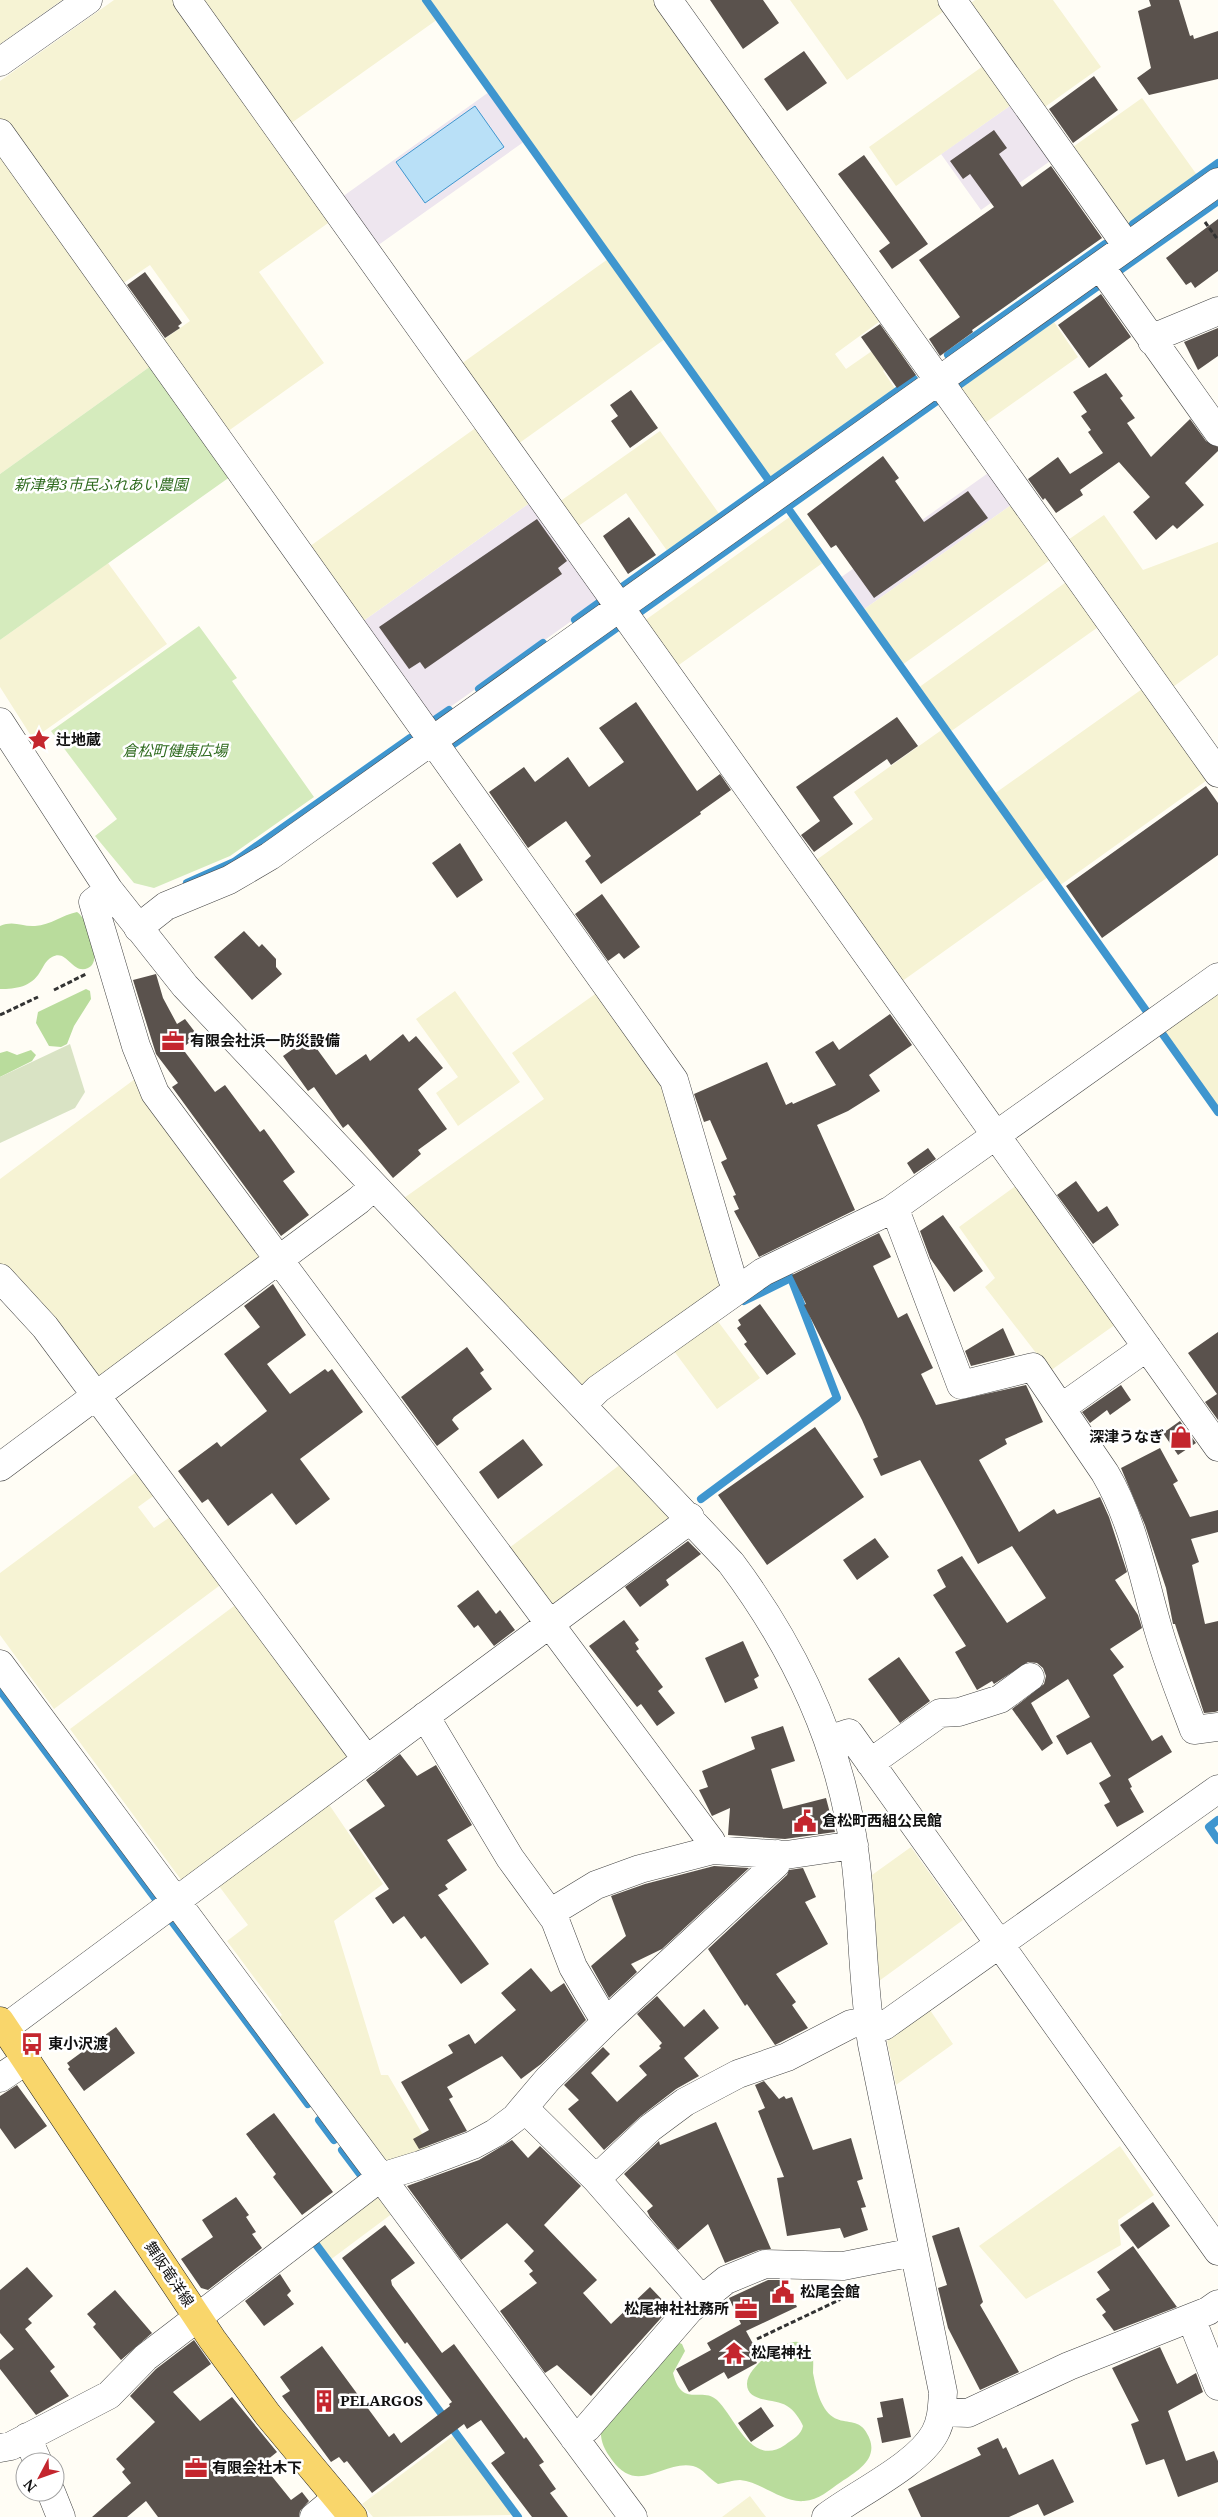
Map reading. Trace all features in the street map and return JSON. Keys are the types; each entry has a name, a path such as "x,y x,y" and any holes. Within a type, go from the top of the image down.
{"main road":[{"name":"舞阪竜洋線","path":"3,2025 198,2317 268,2415 345,2508"}],"street":[{"path":"0,62 88,0"},
{"path":"188,0 1218,1447"},
{"path":"668,0 1218,773"},
{"path":"952,0 1128,246"},
{"path":"0,132 674,1080 732,1278 739,1289"},
{"path":"138,928 166,906 229,880 270,856 1218,182"},
{"path":"1100,266 1218,432"},
{"path":"1152,340 1218,312"},
{"path":"0,722 109,890 138,928 226,1031 690,1517 731,1563 778,1630 797,1665 828,1740 840,1779 854,1845 869,2025 943,2392 942,2412 936,2432 925,2449 856,2508 826,2517"},
{"path":"109,890 92,902 144,1070 155,1093 711,1841 713,1850"},
{"path":"582,1405 598,1389 763,1272 891,1210 1218,977"},
{"path":"0,1467 359,1200 374,1186"},
{"path":"891,1210 899,1220 961,1385 1033,1367 1105,1473 1123,1507 1164,1648 1194,1730 1218,1727"},
{"path":"0,1278 44,1327 367,1760"},
{"path":"1061,1408 1147,1348"},
{"path":"3,2025 176,1902 550,1624 690,1517"},
{"path":"0,1664 633,2517"},
{"path":"870,1763 940,1713 960,1712 1000,1698 1030,1677"},
{"path":"425,1716 510,1858 550,1913 577,1974 599,2011 608,2020"},
{"path":"828,1740 848,1733 1218,2251"},
{"path":"596,2179 650,2128 685,2102 738,2074 787,2058 851,2024 884,2026 1218,1789"},
{"path":"550,1913 596,1885 640,1869 713,1850 786,1855 854,1845"},
{"path":"0,2448 11,2446 109,2395 146,2357 381,2177 420,2165 496,2134 524,2108 548,2079 608,2020 776,1864 777,1854"},
{"path":"0,2078 27,2060"},
{"path":"524,2108 596,2179 701,2299"},
{"path":"574,2438 587,2428 701,2299 726,2280 765,2264 843,2266 914,2252"},
{"path":"942,2412 968,2413 1069,2366 1191,2318 1218,2304"},
{"path":"1191,2318 1218,2386"},
{"path":"27,2437 34,2452"},
{"path":"55,2502 61,2517"},
{"path":"314,2517 345,2508"}],"path":[{"path":"1200,216 1218,240"},
{"path":"0,1015 38,997"},
{"path":"757,2339 864,2288"}],"shaded area":[{"path":"0,0 62,0 0,44"},
{"path":"114,0 174,0 331,221 259,272 324,363 224,434 159,343 190,321 150,265 119,286 0,120 0,81"},
{"path":"202,0 424,0 438,19 290,124"},
{"path":"428,0 656,0 883,319 835,354 846,369 895,335 907,353 883,371 896,390 770,479"},
{"path":"790,0 941,0 947,9 847,80"},
{"path":"975,0 1053,0 1101,67 1042,109 968,5"},
{"path":"986,64 1014,103 896,186 869,147"},
{"path":"489,92 525,141 377,246 342,197"},
{"path":"1142,98 1197,175 1126,227 1070,149"},
{"path":"1014,103 1053,159 981,210 941,154"},
{"path":"0,145 155,363 0,474"},
{"path":"608,259 665,339 518,444 461,364"},
{"path":"1054,322 1078,357 982,425 957,391"},
{"path":"477,427 531,502 359,624 306,549"},
{"path":"660,431 720,515 668,552 626,493 577,527 559,502"},
{"path":"991,471 1014,503 863,610 840,578"},
{"path":"531,502 601,600 429,722 359,624"},
{"path":"1014,503 1053,558 902,665 863,610"},
{"path":"1104,515 1143,570 1218,542 1218,655 1170,689 1065,542"},
{"path":"791,516 824,562 676,667 644,621"},
{"path":"108,563 167,644 33,739 0,687 0,640"},
{"path":"1069,580 1101,625 950,732 918,688"},
{"path":"1145,687 1210,778 1059,886 994,794"},
{"path":"943,729 1048,877 901,982 815,861 873,819 854,792"},
{"path":"1218,987 1218,1108 1160,1028"},
{"path":"455,991 520,1082 458,1126 436,1093 458,1077 416,1019"},
{"path":"598,992 664,1085 724,1291 586,1389 404,1198 544,1099 512,1053"},
{"path":"139,1076 264,1254 100,1376 92,1375 52,1321 0,1264 0,1179"},
{"path":"1017,1185 1116,1324 1050,1371 985,1287 995,1278 959,1227"},
{"path":"714,1316 760,1378 717,1409 671,1347"},
{"path":"621,1464 671,1517 548,1608 505,1551"},
{"path":"139,1470 156,1494 138,1507 154,1528 173,1515 223,1583 54,1709 0,1635 0,1573"},
{"path":"238,1603 351,1755 182,1881 70,1729"},
{"path":"326,1800 383,1884 334,1921 381,2075 388,2075 433,2152 384,2162 277,2019 282,2015 227,1941 248,1925 216,1882"},
{"path":"911,1847 963,1920 879,1981 872,1875"},
{"path":"930,2010 953,2044 896,2085 887,2041"},
{"path":"1120,2146 1154,2195 1118,2220 1121,2245 1026,2299 979,2246"},
{"path":"380,2194 393,2213 330,2260 313,2238"},
{"path":"454,2435 515,2515 373,2517 362,2504"},
{"path":"750,2496 766,2517 722,2517"}],"green space":[{"name":"新津第3市民ふれあい農園","path":"155,363 234,474 0,640 0,474"},
{"name":"倉松町健康広場","path":"199,626 237,678 232,681 314,797 230,856 154,888 134,883 95,836 117,819 51,731"},
{"path":"77,912 86,923 93,940 95,957 93,964 88,968 78,968 66,958 57,955 48,960 36,977 28,984 17,988 0,989 0,926 5,924 41,925"},
{"path":"86,989 90,991 91,999 74,1026 67,1044 61,1047 49,1046 36,1023 38,1012"},
{"path":"70,1044 85,1092 75,1108 0,1143 0,1077"},
{"path":"31,1050 36,1055 32,1061 0,1077 0,1053 7,1051 17,1055"},
{"path":"675,2341 682,2344 685,2351 673,2373 681,2390 692,2395 711,2396 717,2400 745,2438 763,2450 773,2450 785,2445 794,2439 803,2426 787,2406 756,2397 752,2394 748,2390 747,2380 755,2367 775,2350 789,2343 802,2343 808,2347 812,2355 813,2373 819,2397 825,2408 833,2417 857,2424 864,2429 871,2447 867,2461 824,2494 804,2501 788,2499 756,2484 740,2480 718,2484 700,2469 693,2466 682,2465 641,2476 631,2475 622,2470 612,2460 605,2448 601,2437 601,2428"}],"water":[{"path":"475,106 504,147 425,203 396,162"}],"building":[{"path":"710,0 763,0 779,23 743,49"},
{"path":"1149,0 1179,0 1190,36 1193,35 1194,39 1218,31 1218,79 1149,95 1137,78 1151,68 1138,11 1151,6"},
{"path":"804,51 827,83 787,111 764,79"},
{"path":"1094,76 1118,110 1073,143 1049,109"},
{"path":"994,130 1007,148 999,154 1022,187 1051,166 1102,238 972,330 973,332 940,356 929,339 960,317 919,260 994,207 970,174 963,179 950,161"},
{"path":"864,155 928,244 892,269 879,251 890,243 838,174"},
{"path":"1218,219 1218,271 1195,288 1191,282 1186,285 1166,258"},
{"path":"145,272 182,323 178,326 180,328 165,338 127,285"},
{"path":"1101,294 1131,337 1089,368 1058,325"},
{"path":"880,324 916,375 897,388 861,337"},
{"path":"1218,328 1218,356 1198,370 1184,342"},
{"path":"1106,373 1123,396 1120,398 1135,418 1127,423 1151,457 1190,419 1206,441 1218,447 1218,451 1185,483 1204,505 1177,529 1173,525 1156,540 1133,512 1150,497 1119,462 1080,490 1083,495 1056,513 1045,498 1043,500 1028,479 1058,457 1070,474 1103,453 1088,432 1091,430 1081,416 1087,412 1073,392"},
{"path":"631,390 658,428 630,448 611,421 618,416 610,405"},
{"path":"883,456 899,478 895,481 924,522 968,491 988,518 874,598 836,545 831,548 807,514"},
{"path":"629,517 656,555 628,574 603,536"},
{"path":"537,519 567,561 558,568 562,574 425,669 420,662 409,669 379,627"},
{"path":"636,702 697,791 720,774 731,790 700,812 701,814 601,884 585,861 591,856 566,821 528,848 489,792 524,767 535,782 568,757 589,787 624,762 599,728"},
{"path":"897,717 918,746 891,765 887,759 833,797 853,824 814,852 801,835 820,821 796,787"},
{"path":"1206,786 1218,803 1218,855 1102,938 1066,886"},
{"path":"460,843 483,880 457,898 432,863"},
{"path":"602,894 640,947 624,959 619,953 608,961 575,914"},
{"path":"244,931 259,947 262,944 276,959 276,967 282,974 252,1000 214,957"},
{"path":"156,974 163,998 177,1024 185,1019 198,1036 182,1048 215,1092 225,1085 260,1132 264,1129 295,1172 283,1181 309,1215 281,1236 172,1087 178,1083 156,1054 133,980"},
{"path":"890,1014 912,1045 869,1075 880,1091 848,1111 817,1125 855,1210 759,1257 734,1211 739,1209 733,1196 736,1195 721,1162 727,1159 710,1120 704,1122 694,1094 767,1062 786,1105 792,1102 793,1104 836,1085 815,1052 833,1041 839,1050"},
{"path":"403,1034 409,1042 416,1036 443,1068 418,1089 447,1129 418,1150 421,1154 393,1178 348,1124 343,1128 314,1087 308,1091 283,1056 309,1038 336,1075 366,1054 370,1061"},
{"path":"928,1148 936,1159 914,1174 907,1163"},
{"path":"1076,1181 1098,1212 1107,1206 1119,1225 1093,1244 1057,1195"},
{"path":"943,1215 983,1271 954,1292 930,1258 920,1231"},
{"path":"879,1233 891,1257 873,1266 898,1318 907,1313 933,1368 921,1374 936,1405 1026,1385 1027,1387 1043,1422 1005,1439 1007,1444 979,1460 1019,1532 1054,1509 1057,1514 1100,1497 1109,1517 1127,1572 1115,1580 1138,1615 1142,1628 1110,1649 1124,1667 1113,1675 1152,1741 1162,1735 1172,1752 1128,1779 1132,1787 1130,1788 1144,1812 1117,1827 1104,1805 1110,1802 1099,1783 1111,1776 1091,1742 1067,1755 1056,1736 1090,1717 1068,1679 1031,1703 1053,1743 1042,1751 1012,1709 1044,1684 1046,1676 1043,1668 1037,1663 1028,1662 994,1684 992,1681 977,1690 955,1652 966,1646 933,1595 946,1587 937,1570 962,1556 1007,1623 1046,1598 1012,1546 978,1564 920,1460 881,1476 873,1459 878,1457 862,1420 804,1305 806,1304 792,1275"},
{"path":"273,1284 306,1335 267,1364 290,1394 325,1369 328,1372 332,1369 363,1412 300,1459 330,1499 296,1525 272,1493 228,1526 208,1499 202,1503 178,1471 217,1442 221,1447 267,1411 224,1354 260,1327 244,1306"},
{"path":"760,1304 796,1354 767,1375 744,1344 747,1342 737,1328 741,1325 738,1320"},
{"path":"1003,1328 1015,1355 971,1366 965,1351"},
{"path":"1218,1332 1218,1420 1205,1402 1217,1394 1188,1353"},
{"path":"467,1347 484,1370 480,1373 492,1389 454,1417 452,1420 459,1429 437,1446 401,1397"},
{"path":"1121,1385 1131,1400 1110,1415 1107,1410 1090,1423 1082,1412"},
{"name":"深津うなぎ","path":"1180,1421 1196,1443 1178,1455 1163,1433"},
{"path":"815,1427 864,1497 767,1565 718,1495"},
{"path":"523,1439 543,1465 498,1499 479,1472"},
{"path":"1160,1448 1178,1481 1173,1484 1190,1517 1218,1510 1218,1532 1191,1539 1199,1562 1192,1565 1205,1624 1218,1621 1218,1711 1215,1712 1204,1713 1175,1624 1173,1624 1166,1588 1145,1525 1121,1468"},
{"path":"875,1538 889,1557 857,1580 843,1560"},
{"path":"688,1541 701,1554 666,1580 669,1585 640,1607 625,1587"},
{"path":"478,1590 496,1614 500,1610 515,1630 494,1646 478,1625 474,1628 457,1606"},
{"path":"624,1620 639,1640 635,1643 639,1649 636,1651 663,1687 658,1691 675,1713 657,1726 641,1704 637,1707 589,1646"},
{"path":"743,1641 759,1676 754,1679 758,1688 725,1703 705,1658"},
{"path":"899,1657 930,1701 900,1723 868,1679"},
{"path":"783,1726 795,1761 771,1769 783,1809 826,1798 835,1832 785,1839 728,1835 730,1808 712,1816 699,1790 708,1787 702,1771 755,1749 751,1737"},
{"path":"400,1754 417,1776 436,1765 472,1825 447,1840 467,1870 445,1885 448,1889 438,1895 489,1964 461,1984 425,1936 421,1939 404,1916 393,1924 375,1898 389,1889 349,1830 385,1806 366,1780"},
{"path":"714,1866 749,1868 662,1949 631,1964 637,1972 609,1998 591,1966 626,1936 611,1896 645,1884"},
{"path":"803,1868 816,1897 805,1902 828,1944 776,1974 796,2002 792,2005 808,2028 775,2045 747,2004 745,2006 708,1949 787,1875 789,1870"},
{"path":"531,1968 551,1992 564,1983 586,2020 541,2064 521,2079 502,2056 447,2087 453,2097 449,2099 467,2131 419,2149 413,2139 429,2130 401,2082 453,2053 448,2045 469,2034 475,2044 516,2010 501,1993"},
{"path":"657,1996 684,2027 704,2009 719,2028 684,2058 699,2076 676,2089 641,2116 604,2150 568,2109 579,2100 564,2085 603,2047 610,2054 591,2073 617,2102 647,2075 639,2066 661,2048 659,2046 662,2043 637,2014"},
{"path":"116,2027 135,2053 84,2091 68,2069 70,2067 67,2063"},
{"path":"764,2081 779,2099 784,2096 786,2099 792,2097 813,2150 851,2138 863,2179 857,2181 866,2207 861,2208 868,2230 844,2238 840,2228 787,2236 777,2178 784,2177 758,2111 765,2108 755,2085"},
{"path":"17,2085 47,2126 15,2149 0,2128 0,2096"},
{"path":"274,2113 333,2192 302,2215 273,2177 276,2174 246,2134"},
{"path":"716,2122 771,2249 759,2250 725,2263 708,2224 678,2250 650,2217 647,2211 653,2206 624,2174 659,2141 660,2145"},
{"path":"512,2140 528,2158 540,2146 581,2186 544,2225 597,2280 583,2293 611,2324 650,2287 670,2308 591,2396 557,2365 545,2373 500,2311 537,2283 529,2274 533,2271 524,2261 534,2251 507,2223 461,2260 407,2186 479,2160"},
{"path":"236,2197 249,2215 246,2217 256,2232 252,2234 262,2248 208,2290 201,2288 181,2259 213,2237 202,2220"},
{"path":"1153,2202 1170,2226 1138,2249 1120,2225"},
{"path":"385,2225 415,2263 391,2280 392,2285 442,2353 454,2344 524,2439 526,2437 544,2462 539,2465 556,2489 550,2493 568,2517 532,2517 491,2463 505,2453 481,2420 467,2429 464,2424 372,2493 347,2461 344,2463 339,2457 331,2462 282,2396 290,2391 280,2377 322,2346 389,2437 394,2433 401,2443 450,2406 449,2404 452,2402 407,2342 405,2344 342,2258"},
{"path":"959,2227 983,2302 980,2305 1019,2372 980,2390 948,2328 938,2288 947,2285 932,2236"},
{"path":"1133,2246 1177,2307 1114,2331 1102,2315 1106,2312 1096,2299 1110,2290 1097,2272"},
{"path":"27,2267 53,2296 28,2319 32,2323 25,2329 55,2367 50,2371 69,2396 36,2415 0,2369 0,2360 14,2349 0,2333 0,2290"},
{"path":"280,2274 291,2291 287,2295 294,2304 264,2326 245,2301"},
{"path":"768,2280 785,2280 797,2307 746,2331 757,2351 752,2354 757,2363 728,2379 724,2372 689,2392 676,2369 711,2350 707,2343 741,2324 729,2298"},
{"path":"115,2290 152,2333 121,2360 93,2327 96,2324 87,2314"},
{"path":"194,2340 211,2364 173,2392 200,2421 232,2397 277,2452 262,2464 291,2500 302,2492 309,2501 300,2511 299,2517 158,2517 146,2501 127,2517 92,2517 131,2483 122,2472 125,2469 116,2459 155,2422 130,2396 156,2369"},
{"path":"1160,2347 1177,2384 1196,2373 1203,2392 1168,2411 1186,2461 1214,2451 1218,2461 1218,2482 1178,2497 1164,2459 1146,2465 1131,2424 1139,2421 1112,2368"},
{"path":"903,2398 911,2437 882,2443 877,2418 883,2417 880,2402"},
{"path":"761,2407 774,2426 751,2442 738,2423"},
{"path":"998,2438 1003,2449 1006,2447 1019,2475 1053,2459 1074,2502 1044,2516 1038,2504 1009,2517 921,2517 908,2489 981,2455 977,2448"}],"waterway":[{"path":"426,0 770,482"},
{"path":"1133,224 1218,163"},
{"path":"1116,273 1218,201"},
{"path":"948,355 1105,244"},
{"path":"959,385 1101,284"},
{"path":"622,587 914,379"},
{"path":"640,612 937,401"},
{"path":"787,507 1150,1016"},
{"path":"575,620 600,602"},
{"path":"448,748 618,627"},
{"path":"479,689 543,643"},
{"path":"433,721 449,710"},
{"path":"187,883 234,862 410,738"},
{"path":"1159,1029 1218,1112"},
{"path":"701,1499 837,1398 791,1278 744,1301"},
{"path":"0,1690 161,1906"},
{"path":"1218,1820 1209,1827 1218,1840"},
{"path":"168,1916 308,2104"},
{"path":"319,2120 334,2140"},
{"path":"342,2150 363,2178 359,2181"},
{"path":"312,2239 518,2517"}],"place":[{"name":"辻地蔵","path":"39,740"},
{"name":"有限会社浜一防災設備","path":"173,1041"},
{"name":"深津うなぎ","path":"1181,1437"},
{"name":"倉松町西組公民館","path":"805,1821"},
{"name":"東小沢渡","path":"32,2044"},
{"name":"松尾会館","path":"783,2292"},
{"name":"松尾神社社務所","path":"746,2309"},
{"name":"松尾神社","path":"734,2353"},
{"name":"PELARGOS","path":"324,2401"},
{"name":"有限会社木下","path":"196,2468"}]}
